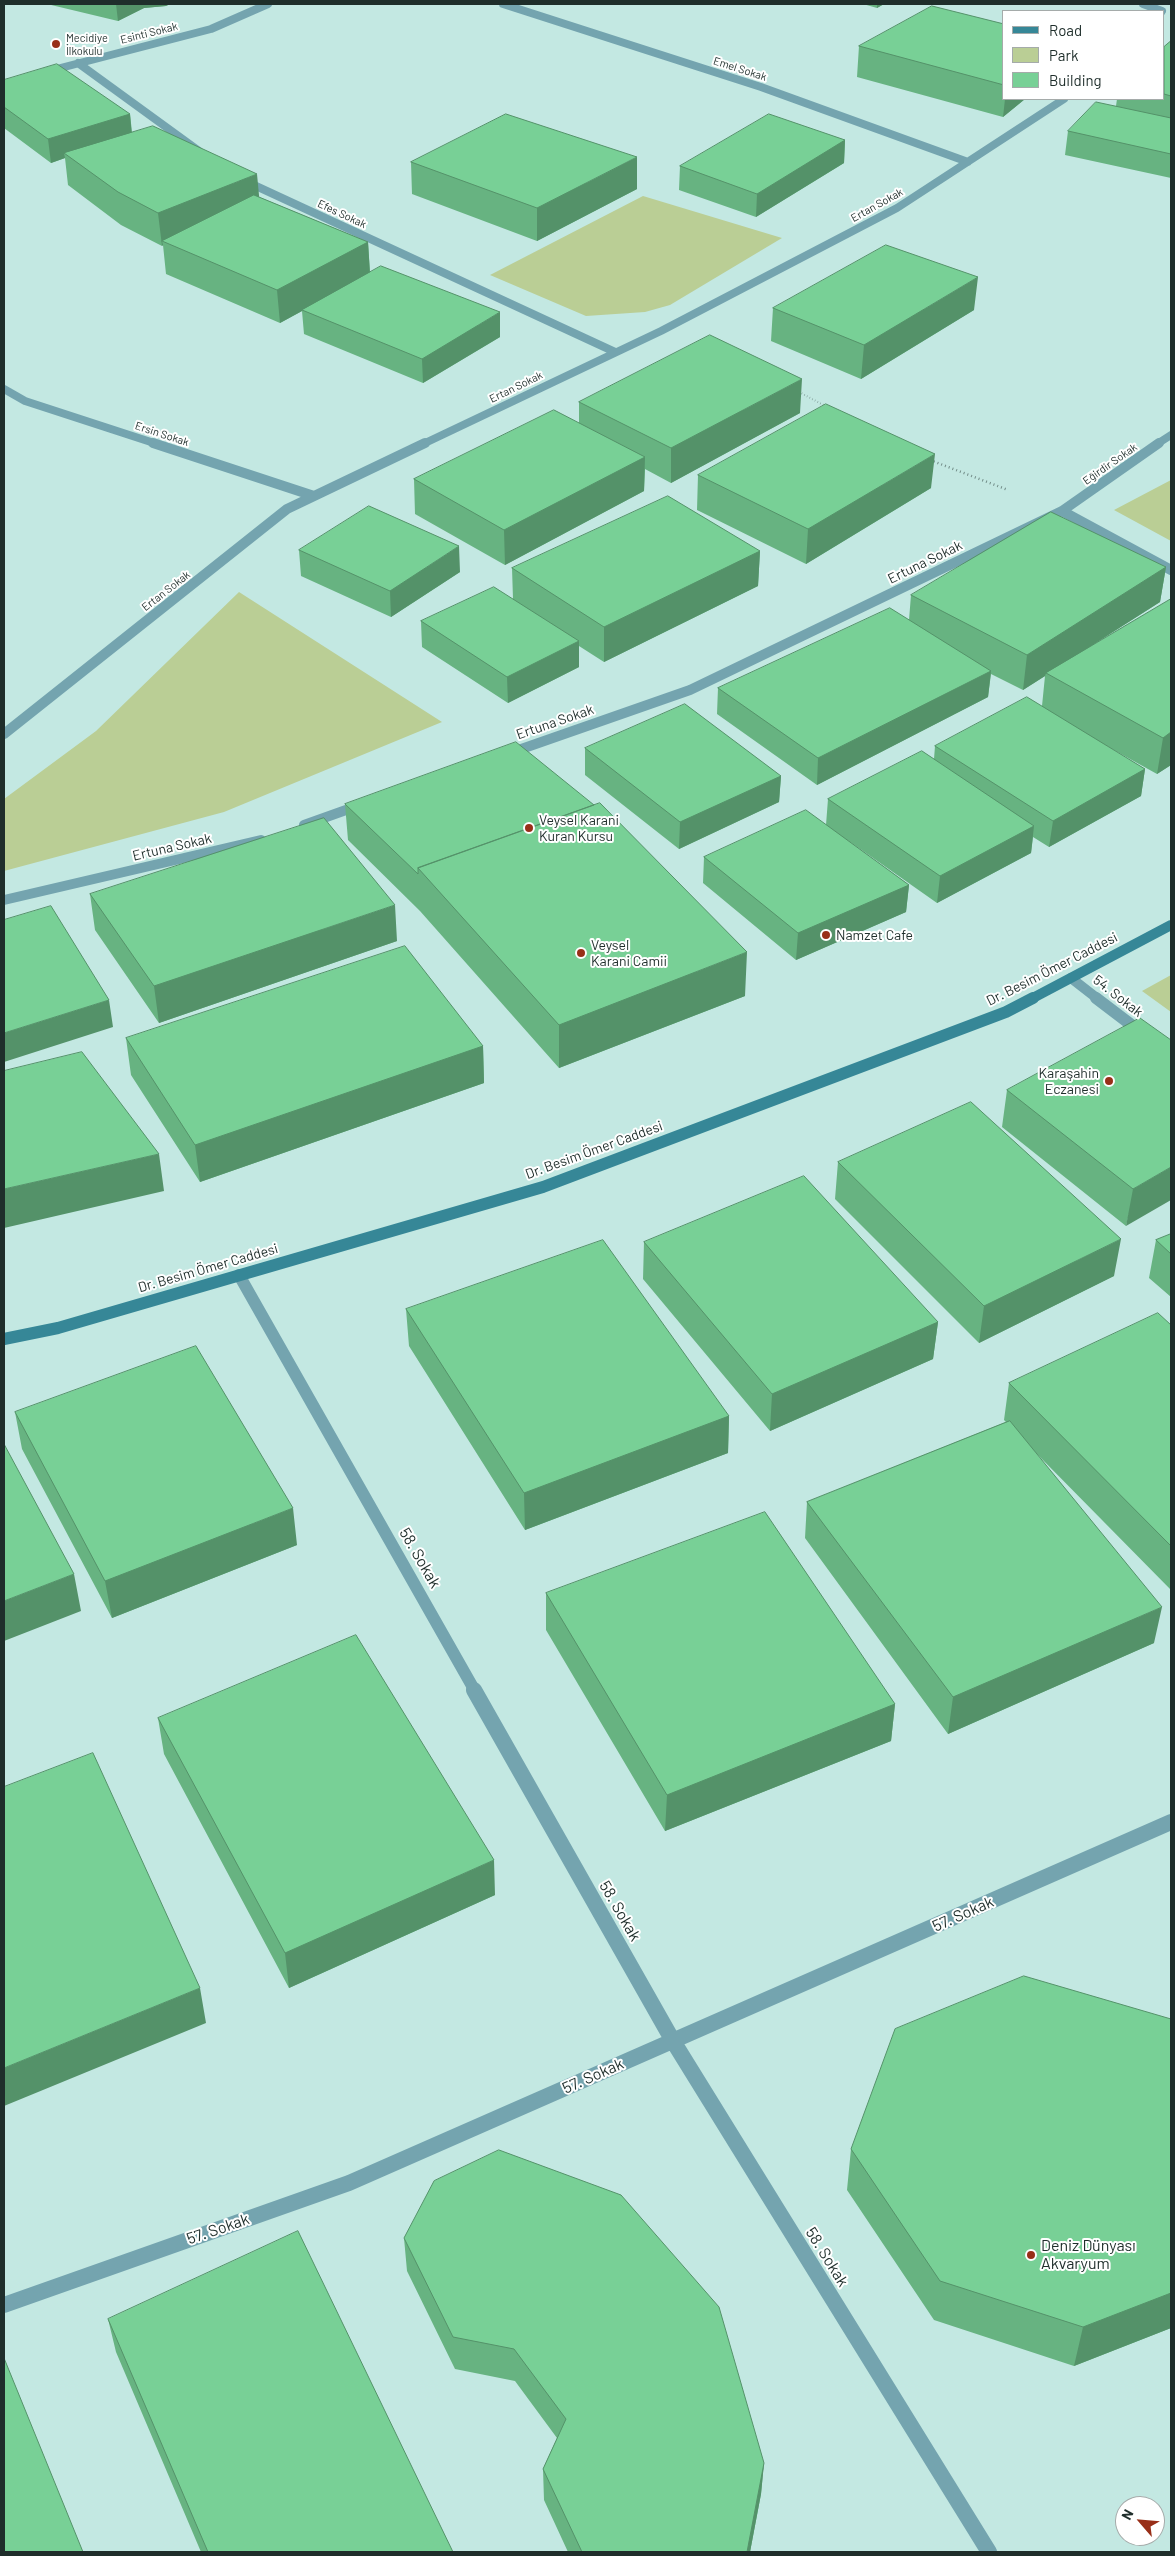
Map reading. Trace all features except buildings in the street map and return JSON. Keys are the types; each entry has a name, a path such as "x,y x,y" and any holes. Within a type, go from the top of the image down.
{"main road":[{"name":"Dr. Besim Ömer Caddesi","path":"4,1339 58,1328 543,1187 1006,1012 1171,925"}],"street":[{"name":"Esinti Sokak","path":"41,73 211,29 268,4"},
{"name":"Emel Sokak","path":"503,4 761,87 968,162"},
{"path":"1143,4 1158,10"},
{"path":"78,63 204,155"},
{"name":"Ertan Sokak","path":"4,734 286,510 661,331 897,208 1062,100"},
{"name":"Efes Sokak","path":"236,178 615,352"},
{"name":"Ersin Sokak","path":"4,388 25,401 314,496"},
{"name":"Eğirdir Sokak","path":"1062,511 1171,435"},
{"path":"1062,511 1171,570"},
{"name":"Ertuna Sokak","path":"495,758 690,690 1062,511"},
{"path":"290,830 374,800"},
{"name":"Ertuna Sokak","path":"4,900 271,836"},
{"name":"54. Sokak","path":"1071,978 1148,1038"},
{"name":"58. Sokak","path":"239,1275 673,2041 989,2552"},
{"name":"57. Sokak","path":"4,2305 349,2183 1171,1822"}],"path":[{"path":"791,389 834,411"},
{"path":"922,456 1062,511"}],"green space":[{"path":"643,196 782,238 670,305 645,312 586,316 490,275"},
{"path":"1171,480 1171,541 1114,510"},
{"path":"239,592 442,722 224,812 4,871 4,799 96,731"},
{"path":"1171,975 1171,1012 1142,991"}],"place":[{"name":"Mecidiye İlkokulu","path":"56,44"},
{"name":"Veysel Karani Kuran Kursu","path":"529,828"},
{"name":"Namzet Cafe","path":"826,935"},
{"name":"Veysel Karani Camii","path":"581,953"},
{"name":"Karaşahin Eczanesi","path":"1109,1081"},
{"name":"Deniz Dünyası Akvaryum","path":"1031,2255"}]}
